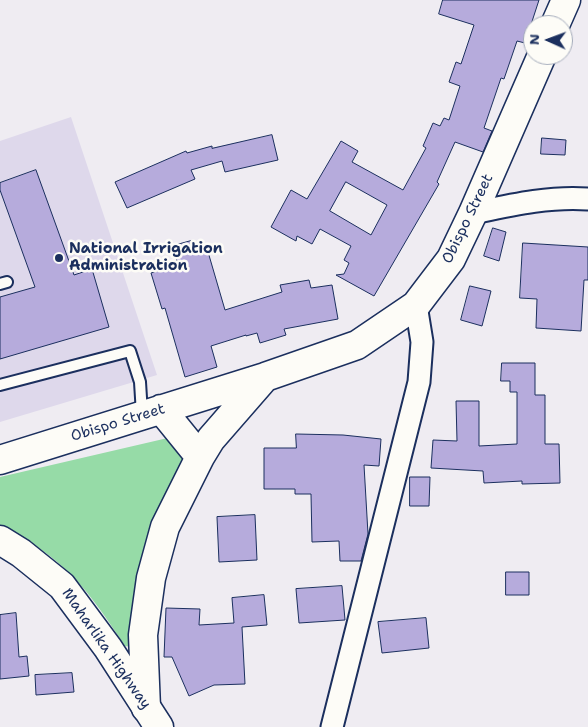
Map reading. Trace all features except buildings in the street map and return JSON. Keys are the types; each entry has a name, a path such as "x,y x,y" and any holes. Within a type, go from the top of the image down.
{"main road":[{"path":"559,15 566,0"},
{"name":"Obispo Street","path":"0,460 265,377 357,345 416,305 451,259 538,65"},
{"name":"Obispo Street","path":"153,717 143,636 151,578 165,527 211,439 265,377"},
{"path":"151,412 200,457"},
{"name":"Maharlika Highway","path":"0,540 21,553 62,586 108,648 153,717"}],"street":[{"path":"473,212 525,202 588,198"},
{"path":"332,727 419,382 422,342 416,305"}],"lane":[{"path":"0,385 130,351 151,412"}],"shaded area":[{"name":"National Irrigation Administration","path":"71,117 157,375 0,422 0,141"}],"green space":[{"path":"172,437 190,456 132,647 125,646 99,608 72,576 41,550 0,527 0,477"}],"place":[{"name":"National Irrigation Administration","path":"59,258"}]}
